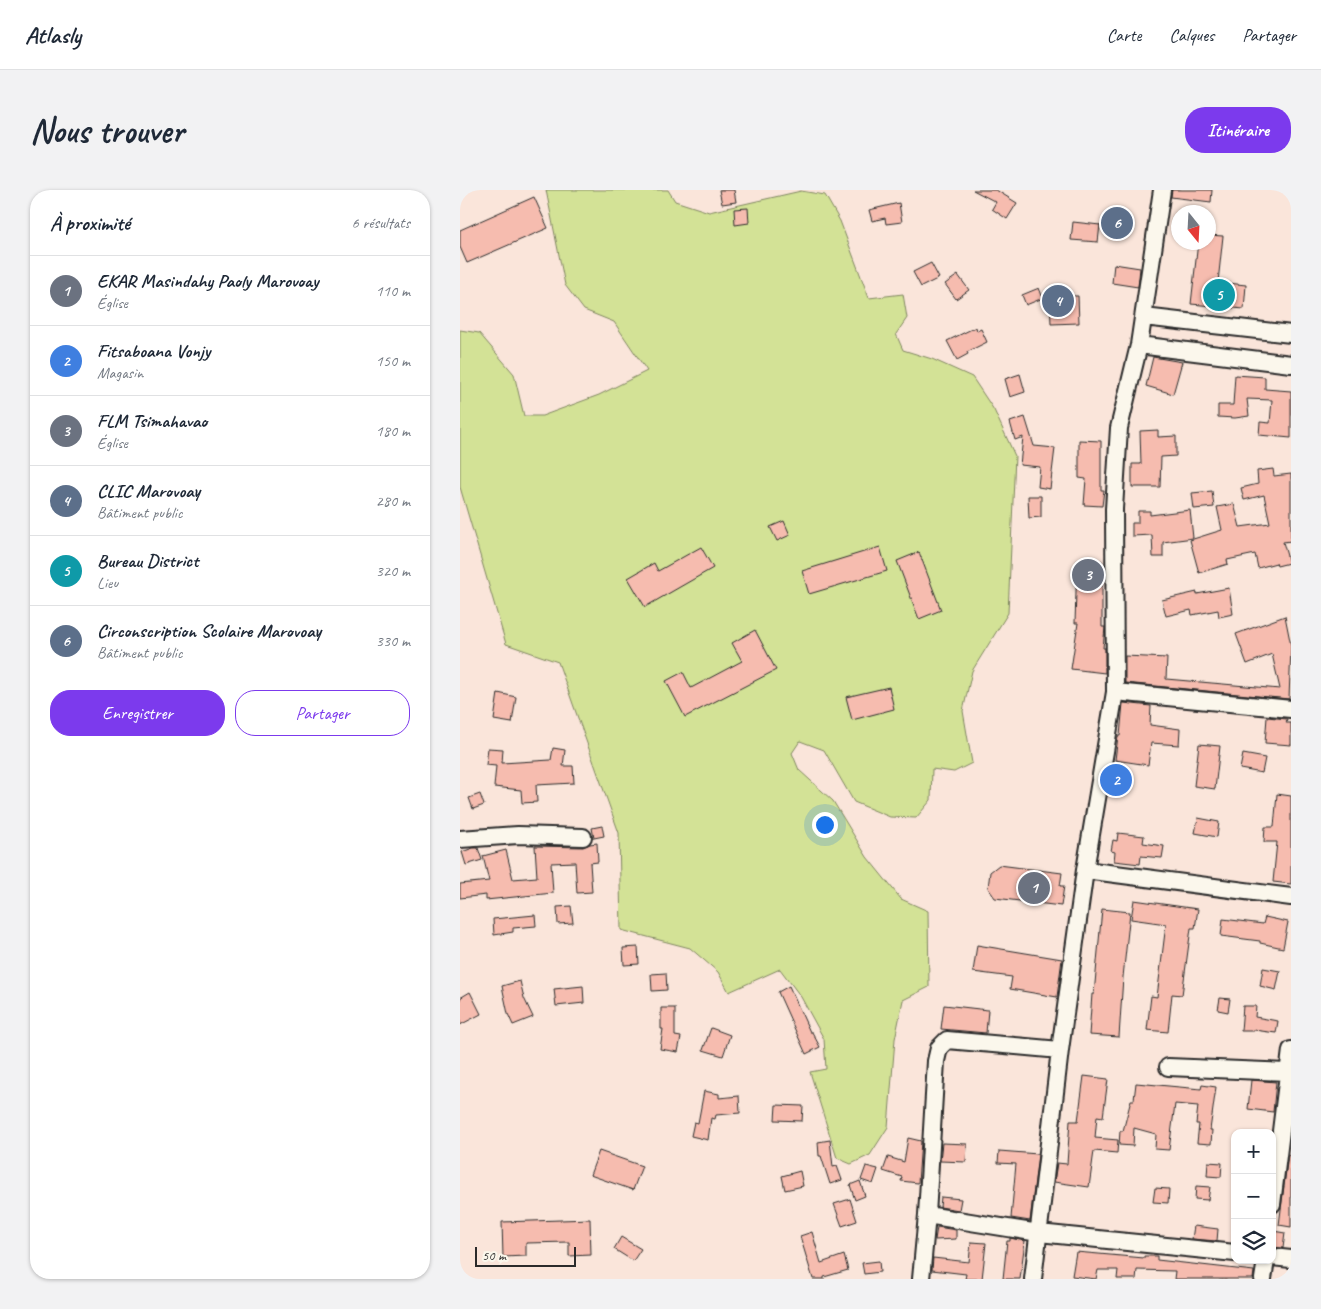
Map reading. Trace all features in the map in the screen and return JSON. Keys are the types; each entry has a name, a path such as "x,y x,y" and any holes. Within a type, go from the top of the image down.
{"street":[{"path":"1033,1279 1060,1050 1085,870 1115,692 1114,509 1119,428 1139,345 1162,190"},
{"path":"1144,317 1291,334"},
{"path":"1139,345 1291,364"},
{"path":"1115,692 1291,709"},
{"path":"460,839 518,836 582,837"},
{"path":"1085,870 1291,896"},
{"path":"921,1279 927,1215 936,1061 939,1048 947,1040 1060,1050"},
{"path":"1275,1174 1291,1050"},
{"path":"1168,1067 1287,1072"},
{"path":"927,1215 1039,1233 1231,1253"},
{"path":"1276,1257 1291,1259"},
{"path":"1263,1279 1265,1264"}],"green space":[{"path":"546,190 668,190 675,201 709,212 801,191 825,195 840,221 869,298 903,294 907,318 896,334 903,350 932,359 972,377 994,410 1015,456 1008,613 972,671 963,711 972,763 954,772 932,769 931,800 916,818 890,817 854,802 824,750 800,741 792,753 799,770 833,801 867,857 901,899 928,911 929,987 903,1000 895,1039 888,1127 870,1155 851,1164 837,1158 810,1072 826,1069 824,1039 801,997 780,969 729,992 718,972 690,948 621,930 619,833 558,662 506,644 460,487 460,330 479,333 514,374 524,416 542,416 599,395 647,371 614,322 584,310 565,285"}],"building":[{"path":"719,190 734,190 736,202 722,204"},
{"path":"973,190 996,190 1017,203 1007,219 992,209 996,202"},
{"path":"1172,190 1212,190 1211,202 1171,197"},
{"path":"534,197 548,228 467,263 460,247 460,230"},
{"path":"899,203 902,222 886,224 885,218 872,221 869,210"},
{"path":"748,208 749,223 735,225 734,209"},
{"path":"1073,222 1100,225 1098,242 1071,240"},
{"path":"1216,236 1223,236 1218,282 1246,285 1244,309 1191,304 1197,250 1216,250"},
{"path":"931,263 939,278 921,287 913,272"},
{"path":"1114,264 1140,268 1138,287 1112,283"},
{"path":"958,275 969,290 956,299 945,284"},
{"path":"1039,288 1043,298 1026,305 1022,295"},
{"path":"1050,296 1078,296 1079,323 1051,324"},
{"path":"976,327 977,331 981,329 987,342 967,352 968,354 957,360 947,341"},
{"path":"1153,357 1182,362 1173,394 1146,386"},
{"path":"1020,374 1025,392 1010,397 1005,379"},
{"path":"1235,375 1265,377 1265,389 1291,391 1291,438 1259,435 1260,422 1270,423 1272,400 1247,399 1249,416 1235,418 1218,417 1218,405 1233,405"},
{"path":"1025,417 1034,446 1055,448 1050,489 1038,487 1040,467 1020,465 1023,437 1015,440 1010,422"},
{"path":"1158,430 1158,437 1176,436 1176,456 1161,457 1160,487 1132,487 1132,464 1141,464 1140,431"},
{"path":"1079,440 1101,441 1101,490 1104,490 1102,506 1084,505 1086,479 1079,478"},
{"path":"1273,469 1274,476 1291,474 1291,541 1283,542 1289,563 1277,566 1276,563 1258,568 1255,554 1227,560 1228,564 1199,573 1190,540 1222,530 1217,507 1234,504 1240,527 1270,523 1264,495 1244,500 1241,488 1258,484 1257,471"},
{"path":"1212,491 1214,507 1194,509 1192,493"},
{"path":"1028,496 1041,496 1041,517 1029,518"},
{"path":"1190,510 1193,538 1163,542 1163,557 1153,557 1152,535 1132,536 1132,523 1138,523 1138,511 1150,511 1150,515"},
{"path":"784,521 790,535 777,541 770,527"},
{"path":"701,547 713,568 645,607 628,578 654,563 658,571"},
{"path":"880,547 887,571 809,594 802,571"},
{"path":"919,552 941,610 919,619 897,561"},
{"path":"1077,561 1102,561 1102,627 1105,627 1103,648 1105,648 1105,673 1071,669 1078,623 1075,623"},
{"path":"1229,588 1233,614 1219,617 1218,610 1192,615 1191,610 1166,616 1162,600 1197,592 1197,594"},
{"path":"1285,616 1291,646 1289,699 1125,683 1125,656 1167,658 1166,679 1280,689 1272,654 1247,664 1236,634"},
{"path":"755,630 776,670 685,717 666,681 683,672 691,688 742,661 732,643"},
{"path":"889,687 894,709 852,720 846,697"},
{"path":"498,693 516,697 512,723 494,720"},
{"path":"1123,703 1151,706 1150,725 1180,729 1179,745 1151,743 1148,765 1115,760 1118,736 1120,736"},
{"path":"1267,717 1287,719 1286,723 1291,723 1291,745 1265,743"},
{"path":"1199,744 1220,746 1215,789 1194,786"},
{"path":"488,748 503,749 502,763 551,760 553,748 565,750 563,766 573,766 574,783 536,785 537,802 522,803 521,790 494,787 496,766 486,765"},
{"path":"1243,754 1265,758 1262,773 1240,769"},
{"path":"480,794 484,805 473,809 469,798"},
{"path":"1277,794 1291,796 1291,884 1273,882 1277,842 1264,842 1265,827 1274,827"},
{"path":"1198,818 1219,822 1217,837 1195,833"},
{"path":"602,826 604,836 594,838 592,828"},
{"path":"1118,833 1144,836 1143,843 1164,846 1162,858 1141,856 1140,864 1114,861 1115,852 1111,851 1113,840 1117,841"},
{"path":"597,843 598,862 590,863 592,892 577,893 575,862 551,863 553,893 486,900 486,895 460,898 460,884 489,881 483,856 506,850 513,879 537,877 535,846 583,847"},
{"path":"478,848 482,860 466,865 462,852"},
{"path":"999,865 1062,873 1060,886 1064,886 1061,906 995,898 988,888 990,872"},
{"path":"1134,900 1198,909 1195,928 1191,928 1182,995 1172,994 1168,1032 1147,1030 1151,996 1157,997 1166,924 1131,919"},
{"path":"571,906 573,923 558,924 557,907"},
{"path":"1102,909 1130,912 1119,1037 1089,1035"},
{"path":"535,915 536,926 513,928 513,932 494,935 493,919"},
{"path":"1265,917 1288,922 1283,948 1260,943 1260,941 1221,936 1223,919 1263,924"},
{"path":"977,945 1062,959 1057,997 1010,989 1012,977 973,972"},
{"path":"638,947 639,964 624,965 623,948"},
{"path":"1263,968 1280,971 1276,990 1260,986"},
{"path":"666,973 667,990 652,991 651,974"},
{"path":"520,981 524,998 533,1017 513,1025 508,1014 502,986"},
{"path":"583,986 584,1003 556,1006 554,989"},
{"path":"789,986 810,1032 812,1032 820,1047 806,1054 778,992"},
{"path":"470,992 481,1014 460,1025 460,998"},
{"path":"1220,998 1230,999 1228,1012 1218,1010"},
{"path":"944,1005 988,1010 986,1033 941,1029"},
{"path":"1243,1006 1256,1006 1255,1017 1278,1021 1276,1033 1254,1030 1241,1031"},
{"path":"661,1008 675,1008 675,1036 681,1037 678,1052 660,1049 663,1029 661,1029"},
{"path":"711,1028 730,1035 723,1056 703,1050"},
{"path":"1084,1076 1108,1079 1103,1117 1097,1116 1095,1138 1118,1140 1117,1153 1094,1151 1089,1187 1054,1182 1057,1163 1067,1164 1070,1121 1078,1121"},
{"path":"1251,1080 1276,1082 1273,1112 1248,1109"},
{"path":"1136,1083 1201,1089 1202,1085 1216,1087 1210,1130 1212,1130 1211,1144 1197,1143 1199,1124 1196,1124 1198,1106 1175,1104 1169,1150 1155,1149 1156,1134 1134,1128 1133,1146 1119,1145 1120,1131 1123,1131 1131,1100 1134,1100"},
{"path":"704,1091 719,1094 719,1098 739,1096 740,1113 716,1115 715,1119 711,1118 708,1140 691,1136 694,1122 698,1123"},
{"path":"776,1105 803,1106 802,1121 775,1120"},
{"path":"908,1138 921,1141 918,1183 901,1181 902,1177 883,1171 888,1157 904,1162"},
{"path":"830,1140 833,1167 837,1166 842,1180 830,1184 821,1156 819,1156 818,1142"},
{"path":"942,1143 967,1144 966,1162 940,1161"},
{"path":"599,1151 642,1166 633,1190 590,1175"},
{"path":"999,1151 1038,1154 1030,1221 1011,1218 1016,1164 998,1163"},
{"path":"1288,1155 1291,1155 1291,1227 1279,1225"},
{"path":"1208,1162 1222,1163 1221,1177 1207,1176"},
{"path":"866,1166 878,1169 873,1184 861,1180"},
{"path":"800,1171 803,1186 785,1190 782,1176"},
{"path":"860,1181 865,1196 855,1200 850,1185"},
{"path":"1196,1186 1210,1187 1208,1200 1195,1199"},
{"path":"1155,1188 1169,1189 1168,1203 1153,1202"},
{"path":"941,1197 961,1199 959,1210 940,1207"},
{"path":"850,1199 857,1221 842,1226 834,1204"},
{"path":"590,1219 591,1255 569,1256 569,1242 526,1243 526,1256 503,1257 502,1222"},
{"path":"1194,1226 1218,1229 1217,1241 1192,1239"},
{"path":"937,1227 956,1230 956,1239 935,1240"},
{"path":"812,1232 821,1263 844,1255 848,1270 824,1277 824,1279 813,1279 800,1236"},
{"path":"1276,1232 1285,1233 1283,1248 1276,1247"},
{"path":"621,1237 641,1249 633,1261 614,1249"},
{"path":"1010,1238 1025,1241 1020,1279 1003,1279 1007,1241 1010,1241"},
{"path":"971,1242 986,1243 982,1279 965,1279 966,1274 932,1270 933,1258 969,1262"},
{"path":"1076,1252 1144,1258 1144,1256 1157,1256 1157,1260 1254,1271 1253,1279 1174,1279 1175,1271 1137,1270 1136,1279 1117,1279 1118,1270 1098,1270 1096,1279 1072,1276"},
{"path":"879,1261 880,1272 864,1274 862,1263"}],"place":[{"name":"Circonscription Scolaire Marovoay","path":"1117,223"},
{"name":"Bureau District","path":"1219,295"},
{"name":"CLIC Marovoay","path":"1058,301"},
{"name":"FLM Tsimahavao","path":"1088,575"},
{"name":"Fitsaboana Vonjy","path":"1116,780"},
{"name":"EKAR Masindahy Paoly Marovoay","path":"1034,888"}]}
